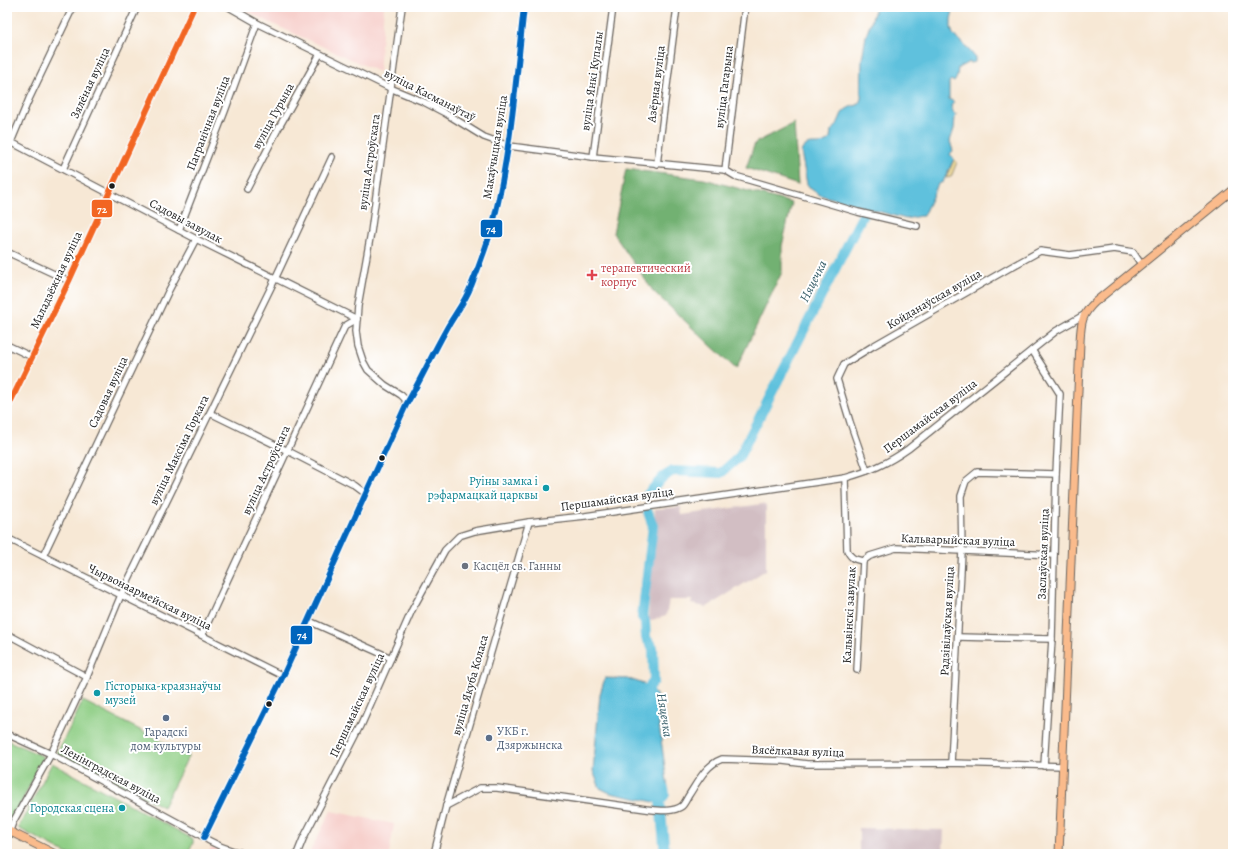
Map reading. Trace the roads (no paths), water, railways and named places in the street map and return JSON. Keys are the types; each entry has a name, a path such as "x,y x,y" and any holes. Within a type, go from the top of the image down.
{"main road":[{"path":"1060,854 1080,342 1084,315 1087,309 1095,302 1233,190"},
{"path":"8,833 55,854"}],"street":[{"path":"9,141 73,7"},
{"name":"Зялёная вуліца","path":"63,169 137,7"},
{"name":"Маладзёжная вуліца","path":"7,409 70,281 194,7"},
{"name":"вуліца Касманаўтаў","path":"229,7 320,54 390,88 424,102 484,137 509,146 593,157 725,170 735,176 858,212 917,226"},
{"name":"вуліца Астроўскага","path":"402,7 356,331 358,346 368,370 385,385 401,395 405,399 406,405"},
{"name":"Макаўчыцкая вуліца","path":"204,837 309,621 406,405 453,316 467,297 471,287 494,221 509,146 524,7"},
{"name":"вуліца Янкі Купалы","path":"593,157 614,7"},
{"name":"Азёрная вуліца","path":"657,164 677,7"},
{"name":"вуліца Гагарына","path":"725,170 745,7"},
{"name":"Пагранічная вуліца","path":"179,230 225,111 257,22"},
{"name":"вуліца Гурына","path":"247,189 278,129 320,54"},
{"name":"Садовы завулак","path":"9,141 196,239 357,319"},
{"name":"вуліца Максіма Горкага","path":"8,833 51,754 87,677 122,595 275,279 332,157"},
{"name":"Садовая вуліца","path":"43,556 155,319 196,239"},
{"name":"Койданаўская вуліца","path":"867,471 837,379 844,364 1011,266 1040,251 1070,255 1114,248 1133,252 1141,264"},
{"path":"7,252 70,281"},
{"name":"Першамайская вуліца","path":"297,854 303,839 361,726 412,610 445,550 459,536 475,531 529,522 585,516 845,478 867,471 880,466 908,449 1056,331 1084,315"},
{"name":"вуліца Астроўскага","path":"202,635 345,326 357,319"},
{"path":"7,345 32,357"},
{"name":"Заслаўская вуліца","path":"1032,350 1060,394 1056,474 1052,639 1044,766"},
{"path":"210,413 288,450 354,485 366,494"},
{"name":"Радзівілаўская вуліца","path":"951,763 962,551 961,496 966,480 977,472 1056,474"},
{"path":"845,478 849,556 863,561"},
{"name":"вуліца Якуба Коласа","path":"434,854 446,806 529,522"},
{"name":"Чырвонаармейская вуліца","path":"7,538 283,676"},
{"name":"Кальварыйская вуліца","path":"863,561 870,556 896,548 1054,555"},
{"name":"Кальвінскі завулак","path":"858,670 863,561"},
{"path":"309,621 391,658"},
{"path":"7,634 87,677"},
{"path":"958,636 1052,639"},
{"name":"Ленінградская вуліца","path":"7,734 51,754 204,837 236,852 246,854"},
{"name":"Вясёлкавая вуліца","path":"446,806 480,788 497,788 646,809 675,809 683,805 707,767 722,759 783,761 807,764 951,763 1063,766"}],"water":[{"path":"876,7 954,7 951,19 953,34 975,57 975,62 969,62 958,68 954,82 951,80 949,82 949,99 954,102 951,106 954,114 957,115 955,117 954,129 950,141 953,151 950,154 954,159 943,182 938,184 923,216 906,219 820,195 811,189 807,184 801,152 803,148 811,144 824,143 830,139 831,131 837,125 844,111 849,107 858,105 861,99 862,59 866,36"},
{"path":"605,678 629,679 644,684 648,691 656,694 669,796 659,803 610,793 600,788 593,771 600,694"}],"waterway":[{"name":"Няцечка","path":"647,495 663,477 673,471 721,473 739,457 872,197"},
{"name":"Няцечка","path":"648,512 653,526 642,617 645,621 646,638 653,648 654,681 648,688 650,704"},
{"name":"Няцечка","path":"664,789 665,794 660,802 665,854"}],"place":[{"name":"терапевтический корпус","path":"592,275"},
{"name":"Руіны замка і рэфармацкай царквы","path":"546,488"},
{"name":"Касцёл св. Ганны","path":"465,566"},
{"name":"Гісторыка-краязнаўчы музей","path":"97,693"},
{"name":"Гарадскі дом культуры","path":"166,718"},
{"name":"УКБ г. Дзяржынска","path":"489,738"},
{"name":"Городская сцена","path":"122,808"}]}
